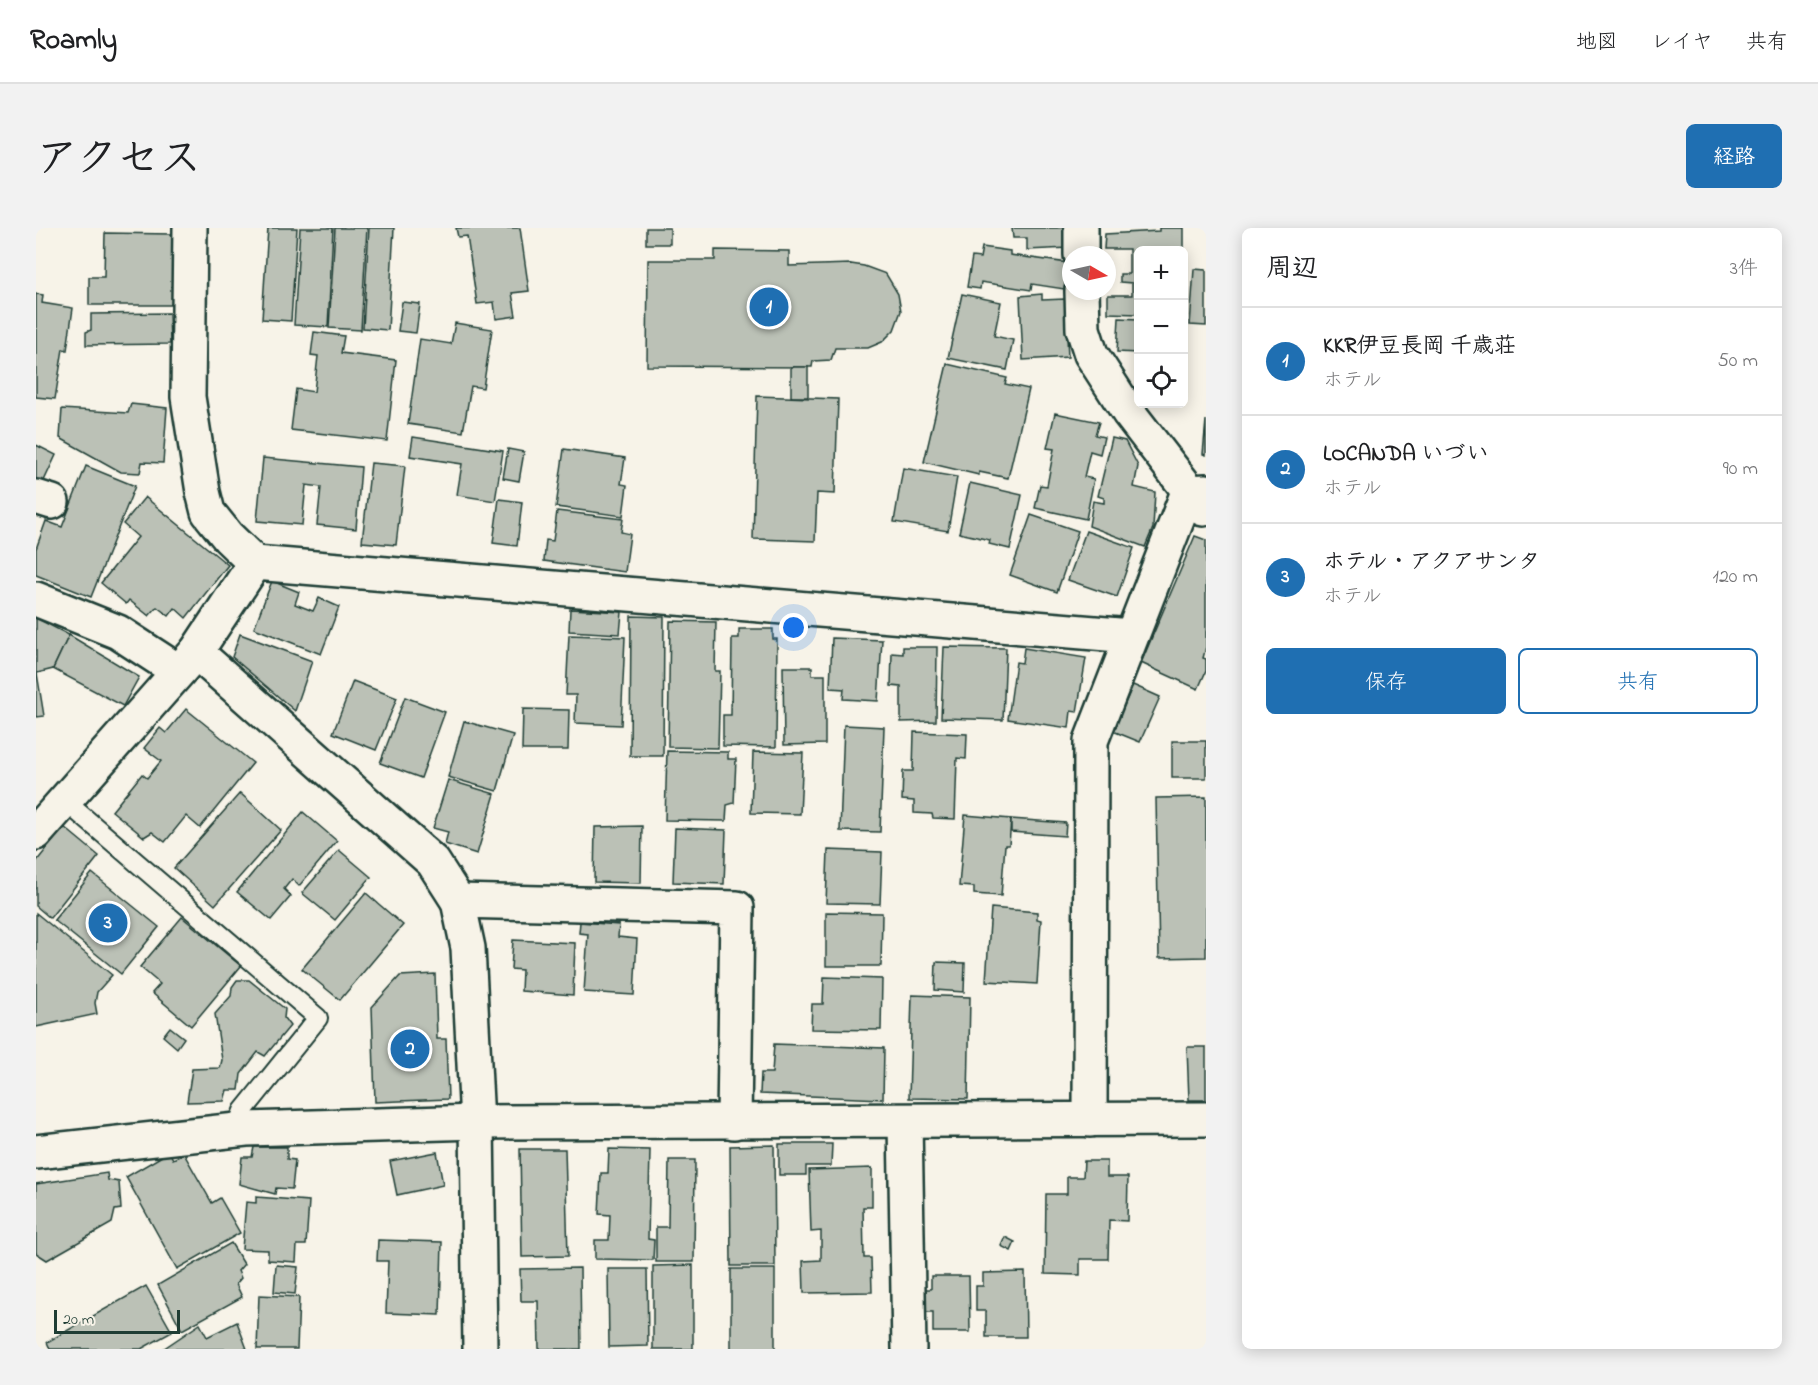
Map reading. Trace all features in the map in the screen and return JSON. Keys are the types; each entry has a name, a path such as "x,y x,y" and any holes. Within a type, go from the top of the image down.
{"street":[{"path":"190,228 188,397 203,492 208,512 228,537 255,562 1131,636"},
{"path":"1081,228 1081,246"},
{"path":"1082,300 1083,329 1091,354 1129,413 1200,499 1131,636 1090,741 1090,1120"},
{"path":"36,833 187,661 255,562"},
{"path":"36,599 187,661 433,862 458,901 468,948 477,1122 480,1349"},
{"path":"458,901 737,908 734,1122"},
{"path":"36,1152 236,1130 477,1122 1206,1119"},
{"path":"905,1122 909,1349"}],"lane":[{"path":"65,801 318,1018 243,1111 236,1130"}],"building":[{"path":"268,228 297,228 291,321 262,319"},
{"path":"300,228 333,228 328,327 294,325"},
{"path":"335,228 367,228 361,330 329,328"},
{"path":"369,228 394,228 388,330 363,328"},
{"path":"456,228 520,228 529,291 512,293 516,316 496,319 494,302 477,304 467,236 458,237"},
{"path":"646,228 670,228 670,244 646,244"},
{"path":"1012,228 1068,228 1069,246 1027,250 1027,238 1013,238"},
{"path":"1159,228 1184,228 1184,246 1134,246 1134,314 1108,313 1108,300 1116,300 1116,295 1132,295 1132,283 1120,282 1120,274 1129,274 1129,249 1104,246 1105,234 1159,231"},
{"path":"105,233 172,234 172,305 89,305 89,277 104,277"},
{"path":"982,247 1010,251 1010,255 1062,262 1062,289 1032,284 1031,290 981,282 980,289 967,287 972,257 980,258"},
{"path":"715,250 789,251 789,266 851,264 886,274 898,294 901,311 894,330 882,342 868,348 835,348 831,360 813,361 812,367 647,366 648,260 715,260"},
{"path":"1194,269 1206,270 1206,326 1190,325"},
{"path":"36,294 43,295 42,303 73,308 67,350 63,349 55,399 36,397"},
{"path":"962,294 1001,302 994,336 1013,340 1007,370 948,358"},
{"path":"1042,294 1042,300 1065,300 1068,357 1023,360 1020,296"},
{"path":"402,302 420,304 416,333 398,331"},
{"path":"169,313 170,344 86,345 86,332 91,330 91,314"},
{"path":"1119,318 1134,319 1134,353 1117,352"},
{"path":"455,323 492,329 483,388 471,386 463,432 408,424 420,339 451,344"},
{"path":"314,332 344,336 341,353 396,360 387,441 291,430 296,389 314,392 318,356 311,355"},
{"path":"947,364 1007,378 1005,384 1029,389 1008,478 979,472 979,475 924,462"},
{"path":"791,367 808,367 808,397 791,397"},
{"path":"757,396 838,399 835,494 817,493 815,541 753,539"},
{"path":"131,404 167,408 163,463 142,462 140,473 121,472 60,438 62,409 128,413"},
{"path":"1055,413 1099,422 1095,435 1104,437 1100,454 1090,451 1084,477 1094,479 1086,519 1035,508 1040,485 1047,486 1054,449 1047,448"},
{"path":"1206,420 1206,455 1203,454"},
{"path":"413,437 503,451 495,501 457,495 462,464 410,456"},
{"path":"1112,438 1125,441 1138,466 1134,487 1155,492 1153,528 1145,547 1089,526 1093,501 1104,503 1104,498 1098,496"},
{"path":"36,445 56,455 42,485 36,482"},
{"path":"508,449 524,452 519,481 503,478"},
{"path":"564,449 625,458 621,484 627,485 623,516 556,507"},
{"path":"263,458 361,467 356,529 317,525 321,487 306,485 302,525 257,521"},
{"path":"371,463 405,466 396,545 362,542"},
{"path":"86,466 135,486 91,597 36,575 36,549 46,521 62,527"},
{"path":"903,468 957,477 948,531 894,522"},
{"path":"970,483 1022,495 1010,549 989,544 990,540 959,533"},
{"path":"145,497 228,565 186,618 175,608 169,616 157,607 149,616 129,600 126,604 101,583 138,537 123,524"},
{"path":"499,499 522,502 517,546 493,543"},
{"path":"557,511 623,519 621,532 630,534 625,572 544,561 546,540 553,541"},
{"path":"1031,515 1078,531 1057,592 1010,575"},
{"path":"1086,531 1134,548 1117,597 1068,580"},
{"path":"1195,536 1206,540 1206,647 1203,658 1206,659 1206,671 1198,689 1141,663"},
{"path":"272,581 299,592 295,604 313,611 319,598 339,607 321,654 254,628"},
{"path":"570,609 622,612 620,634 569,631"},
{"path":"631,616 664,617 663,756 630,756"},
{"path":"36,618 69,635 53,669 37,673 44,716 36,717"},
{"path":"670,621 716,622 715,671 720,671 718,748 668,747"},
{"path":"739,629 773,629 773,639 777,639 776,747 723,746 723,715 731,715 732,638 739,638"},
{"path":"240,634 312,661 295,711 232,657"},
{"path":"69,635 139,677 123,706 53,669"},
{"path":"569,635 625,637 621,725 575,723 576,695 566,695"},
{"path":"832,638 882,640 878,701 843,699 844,689 830,688"},
{"path":"903,647 937,647 936,721 901,722 901,687 891,686 892,653 903,654"},
{"path":"944,647 1006,648 1003,720 941,718"},
{"path":"1024,648 1086,658 1077,712 1071,711 1069,728 1008,719 1016,662 1022,663"},
{"path":"783,667 812,667 812,675 825,675 825,744 784,745"},
{"path":"353,681 397,698 376,750 333,733"},
{"path":"1133,685 1160,697 1140,742 1113,731"},
{"path":"405,697 445,712 421,778 380,763"},
{"path":"186,709 253,763 200,828 186,816 165,842 152,832 144,837 112,811 142,774 147,778 161,761 144,748 160,728 166,733"},
{"path":"523,709 569,710 568,750 522,750"},
{"path":"464,721 513,735 497,791 448,777"},
{"path":"844,725 884,727 880,832 840,831"},
{"path":"914,732 967,734 966,759 957,758 955,819 933,818 932,814 914,813 914,801 902,800 903,771 913,771"},
{"path":"1172,741 1206,741 1206,778 1172,778"},
{"path":"667,751 728,752 728,759 736,759 734,803 727,805 726,821 665,820"},
{"path":"753,752 803,753 800,814 751,813"},
{"path":"448,780 495,794 477,854 445,844 448,832 433,828"},
{"path":"240,793 281,830 215,905 174,868"},
{"path":"1206,797 1206,957 1159,958 1156,798"},
{"path":"303,812 337,841 299,886 292,879 284,889 291,896 271,920 237,892"},
{"path":"965,815 1011,819 1009,845 1005,845 1001,896 974,894 974,887 959,886"},
{"path":"1011,819 1066,823 1065,836 1011,832"},
{"path":"642,826 641,883 594,882 595,827"},
{"path":"64,827 99,856 50,918 36,906 36,862"},
{"path":"675,828 726,830 724,884 673,882"},
{"path":"339,850 371,877 335,920 302,893"},
{"path":"828,850 882,852 880,904 826,903"},
{"path":"92,873 159,927 121,974 54,920"},
{"path":"366,893 403,925 340,1000 302,969"},
{"path":"991,908 1037,912 1037,919 1041,920 1037,984 986,981"},
{"path":"826,912 882,913 881,966 826,966"},
{"path":"36,913 112,975 97,992 95,1003 97,1014 36,1027"},
{"path":"182,917 241,966 191,1026 152,993 160,984 140,967"},
{"path":"580,922 619,925 618,937 637,939 634,995 584,992 588,934 579,933"},
{"path":"513,940 575,943 573,995 521,991 522,970 511,969"},
{"path":"936,962 965,963 964,992 935,990"},
{"path":"435,974 437,1039 446,1039 448,1099 375,1102 372,1007 400,976"},
{"path":"824,977 882,979 881,1030 811,1029 812,1004 823,1004"},
{"path":"237,980 249,980 285,1009 284,1018 290,1026 265,1056 258,1052 241,1074 239,1090 227,1090 224,1101 187,1102 192,1069 220,1068 222,1060 215,1014 231,996 232,987"},
{"path":"912,995 970,997 968,1099 909,1098"},
{"path":"170,1027 184,1038 177,1048 163,1036"},
{"path":"774,1044 884,1048 883,1099 760,1094 761,1073 772,1073"},
{"path":"1187,1047 1206,1047 1206,1100 1189,1100"},
{"path":"779,1144 832,1144 831,1166 806,1166 806,1175 779,1175"},
{"path":"774,1145 775,1266 731,1266 730,1146"},
{"path":"254,1147 287,1147 287,1159 295,1160 292,1189 276,1188 275,1194 239,1184 242,1157 252,1157"},
{"path":"520,1149 565,1149 568,1256 522,1257"},
{"path":"609,1149 650,1150 648,1239 654,1240 653,1260 595,1259 595,1240 609,1240 610,1215 599,1214 601,1173 608,1173"},
{"path":"169,1152 173,1159 184,1154 212,1203 220,1198 240,1233 177,1269 126,1177"},
{"path":"437,1152 443,1185 397,1195 390,1161"},
{"path":"669,1160 695,1160 694,1262 656,1262 656,1227 668,1227"},
{"path":"1084,1161 1107,1161 1107,1177 1128,1177 1127,1221 1109,1220 1108,1259 1080,1259 1080,1275 1045,1274 1046,1194 1067,1194 1067,1177 1083,1177"},
{"path":"872,1168 872,1207 863,1207 864,1258 871,1258 872,1292 804,1293 803,1261 821,1260 821,1231 811,1232 809,1170"},
{"path":"107,1173 108,1180 119,1182 121,1209 115,1210 112,1223 47,1260 36,1253 36,1184"},
{"path":"256,1197 309,1201 306,1245 297,1245 296,1262 268,1260 268,1250 242,1249 246,1202 256,1203"},
{"path":"1005,1237 1015,1242 1011,1251 1001,1246"},
{"path":"378,1240 442,1242 440,1315 386,1313 388,1261 377,1261"},
{"path":"231,1243 244,1264 238,1271 241,1278 236,1284 242,1297 182,1330 158,1285"},
{"path":"276,1265 298,1267 295,1294 274,1292"},
{"path":"693,1265 693,1349 653,1349 653,1266"},
{"path":"580,1268 581,1349 539,1349 538,1301 521,1301 520,1269"},
{"path":"608,1269 647,1269 648,1346 609,1347"},
{"path":"731,1269 775,1269 775,1349 731,1349"},
{"path":"1025,1272 1026,1337 986,1337 986,1311 976,1311 976,1286 983,1286 983,1273"},
{"path":"931,1276 969,1276 970,1332 933,1332 933,1312 924,1312 924,1289 931,1289"},
{"path":"146,1286 172,1332 141,1349 50,1349 47,1342"},
{"path":"259,1295 299,1297 297,1349 257,1349"},
{"path":"237,1322 247,1349 163,1349 200,1324 207,1337"}],"place":[{"name":"KKR伊豆長岡 千歳荘","path":"769,307"},
{"name":"ホテル・アクアサンタ","path":"108,923"},
{"name":"LOCANDA いづい","path":"410,1049"}]}
